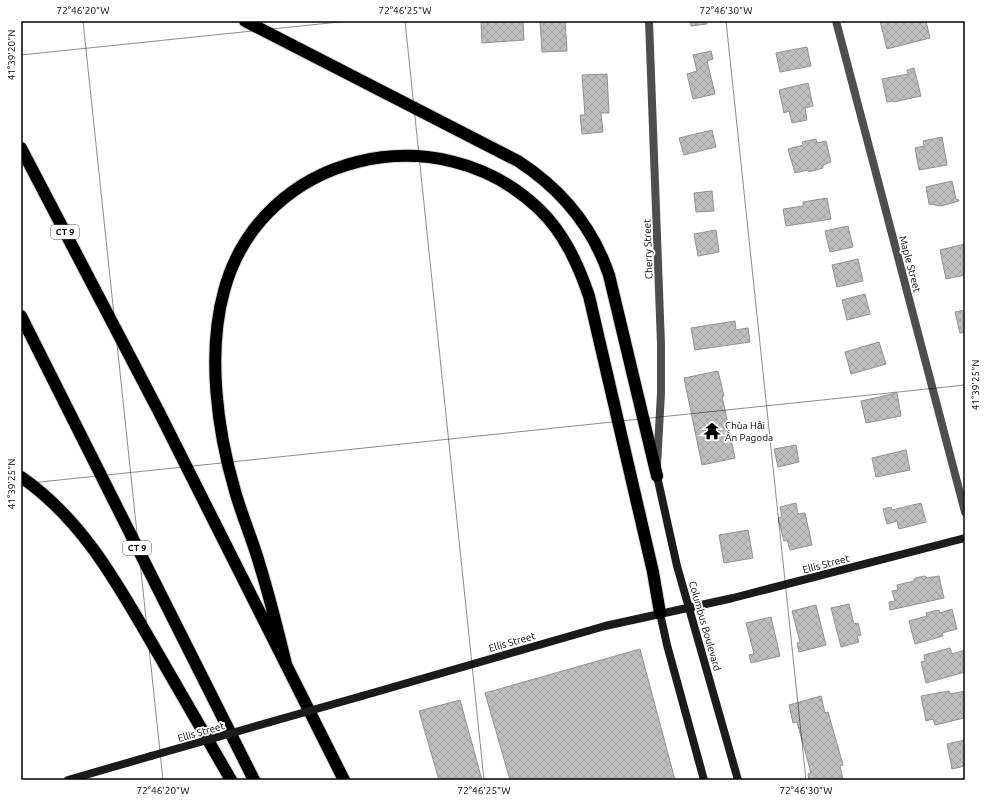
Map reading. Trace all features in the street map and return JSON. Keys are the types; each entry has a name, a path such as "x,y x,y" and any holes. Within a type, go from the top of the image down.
{"highway":[{"path":"246,21 518,162 548,183 569,204 591,235 601,254 609,275 657,476"},
{"name":"CT 9","path":"21,148 159,412 344,780"},
{"path":"286,664 270,598 260,563 235,491 224,446 217,401 216,374 216,342 220,308 228,277 238,254 254,229 278,203 297,188 322,174 348,164 377,158 395,156 432,157 450,160 485,173 508,185 527,199 546,217 564,240 578,265 589,296 653,572 660,613"},
{"name":"CT 9","path":"21,316 254,780"},
{"path":"21,477 39,490 66,516 95,550 119,587 231,780"}],"street":[{"name":"Cherry Street","path":"649,21 661,344 657,476"},
{"name":"Maple Street","path":"836,21 965,512"},
{"name":"Columbus Boulevard","path":"657,476 677,566 690,607 738,780"},
{"name":"Ellis Street","path":"68,780 586,631 660,613 733,598 965,538"},
{"path":"660,613 665,639 704,780"}],"building":[{"path":"481,21 523,21 524,40 482,43"},
{"path":"540,21 565,21 567,51 542,52"},
{"path":"690,21 707,21 707,24 691,26"},
{"path":"880,21 926,21 930,38 887,49"},
{"path":"807,47 811,66 780,72 776,53"},
{"path":"711,51 713,59 707,61 715,94 693,99 687,74 697,71 693,55"},
{"path":"914,68 921,96 894,102 887,102 882,79 908,74 907,70"},
{"path":"607,74 609,113 601,113 603,132 582,134 580,115 585,115 582,75"},
{"path":"808,83 813,106 805,108 807,120 792,123 789,111 784,113 779,90"},
{"path":"712,130 716,147 684,155 679,138"},
{"path":"942,137 947,165 919,170 915,148 924,146 923,141"},
{"path":"816,139 817,143 826,141 831,162 823,165 823,168 809,172 808,170 795,173 788,149 803,145 802,142"},
{"path":"952,181 956,199 959,201 941,206 929,204 926,187"},
{"path":"712,191 714,211 696,212 694,193"},
{"path":"827,198 831,219 786,226 783,209 803,206 803,202"},
{"path":"848,226 853,247 830,252 825,231"},
{"path":"716,230 719,252 698,256 694,234"},
{"path":"965,244 965,275 946,279 940,250"},
{"path":"858,259 863,281 837,287 832,265"},
{"path":"865,294 870,314 847,320 842,300"},
{"path":"965,310 965,332 960,333 955,312"},
{"path":"735,321 736,330 748,328 750,342 695,350 691,328"},
{"path":"879,342 886,364 851,374 845,352"},
{"name":"Chùa Hải Ấn Pagoda","path":"718,371 735,458 702,465 684,378"},
{"path":"897,393 901,416 866,423 861,401"},
{"path":"796,445 799,462 778,467 774,449"},
{"path":"906,450 910,470 876,477 872,458"},
{"path":"796,503 798,514 805,513 812,545 790,550 787,540 784,541 778,518 782,517 780,507"},
{"path":"921,503 926,522 899,529 897,521 887,524 883,509 891,507 892,510"},
{"path":"748,530 753,558 724,563 719,535"},
{"path":"925,576 927,578 939,576 944,598 890,610 889,602 895,601 892,591 898,590 897,585 914,581 915,578"},
{"path":"849,604 854,624 858,623 861,635 857,636 859,642 841,647 831,608"},
{"path":"816,605 826,645 799,652 797,643 800,642 792,611"},
{"path":"952,609 957,629 942,633 943,636 915,644 909,621 927,616 926,613 939,610 940,613"},
{"path":"771,617 780,656 751,663 749,655 754,654 746,623"},
{"path":"950,648 952,654 965,650 965,672 926,683 921,662 925,661 924,655"},
{"path":"640,649 675,780 510,780 485,693"},
{"path":"949,691 950,694 965,691 964,718 935,725 933,719 926,721 921,696"},
{"path":"821,696 825,713 828,712 843,765 840,766 843,780 809,780 808,774 811,773 797,722 793,723 789,705"},
{"path":"460,700 482,780 439,780 419,711"},
{"path":"965,740 965,766 952,769 947,744"}],"place":[{"name":"Chùa Hải Ấn Pagoda","path":"712,431"}]}
